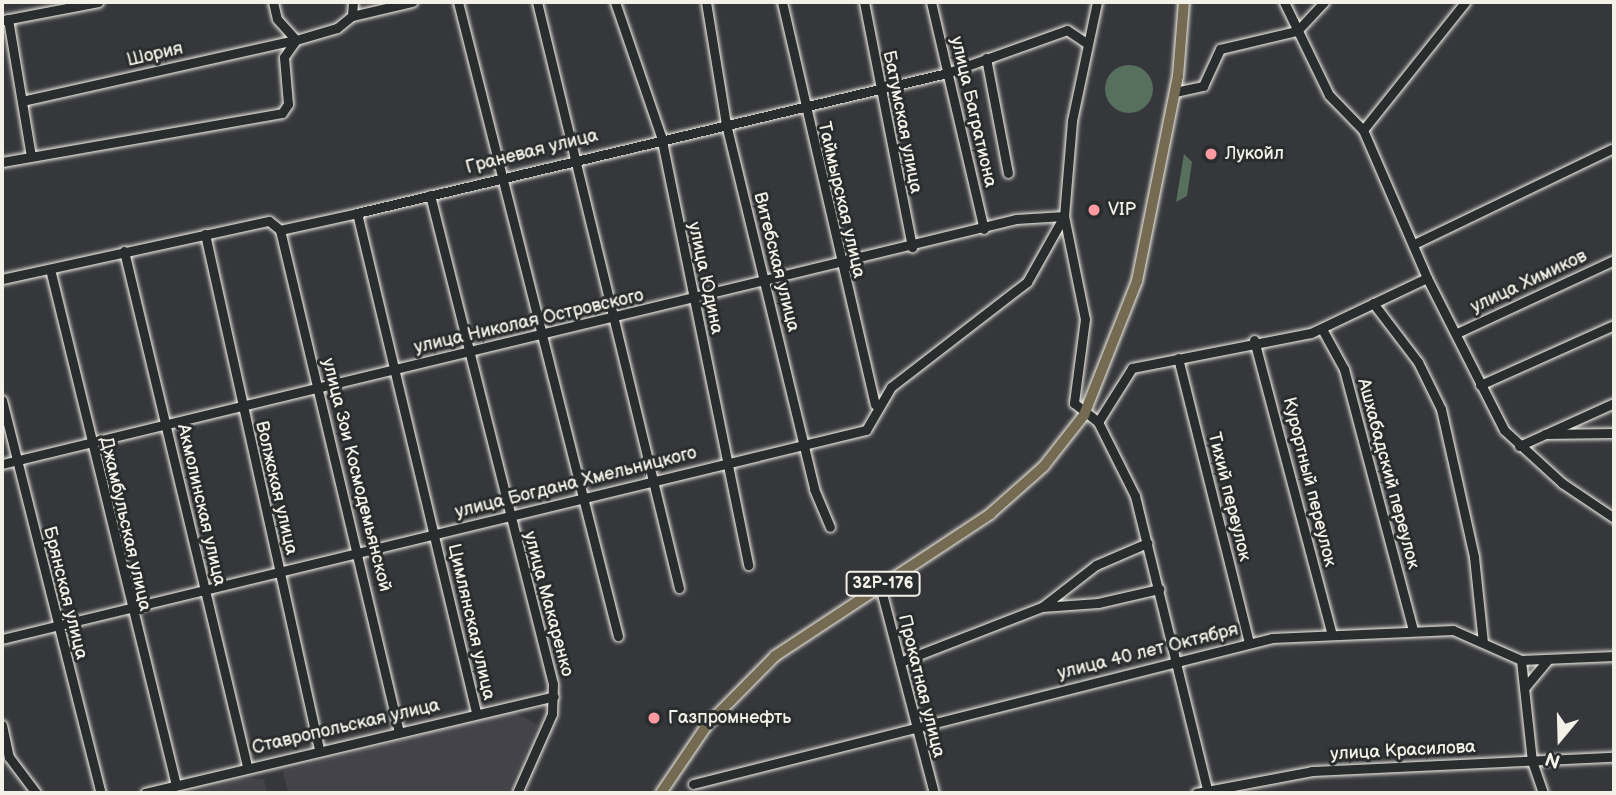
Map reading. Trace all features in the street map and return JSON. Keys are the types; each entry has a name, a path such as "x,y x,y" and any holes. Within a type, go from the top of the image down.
{"main road":[{"name":"32Р-176","path":"662,793 694,741 755,674 1008,500 1084,415 1131,303 1175,92 1184,2"}],"street":[{"path":"31,156 5,20 98,2"},
{"path":"2,162 282,113 288,104 284,57 296,40 277,19 273,2"},
{"path":"352,16 353,2"},
{"name":"Шория","path":"22,101 296,40 337,28 352,16 412,2"},
{"path":"458,2 505,174 581,499 618,636"},
{"path":"537,2 579,156 679,587"},
{"name":"улица Юдина","path":"615,2 661,136 692,301 731,462 748,565"},
{"name":"Витебская улица","path":"706,2 726,124 803,443 830,527"},
{"name":"Таймырская улица","path":"782,2 839,266 875,404"},
{"name":"Батумская улица","path":"864,2 878,89 912,247"},
{"name":"улица Багратиона","path":"931,2 984,229"},
{"path":"1097,2 1085,42 1064,216 1085,319 1074,403 1084,415 1098,422 1135,496 1208,792"},
{"path":"1284,2 1329,95 1363,130 1427,278 1457,333 1480,385 1519,446 1614,517"},
{"path":"1175,92 1203,86 1220,49 1297,31 1324,2"},
{"path":"1363,130 1465,2"},
{"name":"Граневая улица","path":"2,279 269,220 280,230 357,213 661,136 726,124 947,73 986,58 1019,52 1068,30 1085,42"},
{"path":"986,58 1008,173"},
{"path":"1414,244 1611,149"},
{"name":"улица Макаренко","path":"430,195 554,696"},
{"name":"Цимлянская улица","path":"357,213 476,712"},
{"name":"улица Николая Островского","path":"2,464 394,369 766,284 984,229 1064,216"},
{"name":"улица Богдана Хмельницкого","path":"2,639 356,551 509,517 803,443 866,430 875,404 1027,282 1064,216"},
{"name":"улица Зои Космодемьянской","path":"280,230 398,728"},
{"name":"Волжская улица","path":"205,234 240,406 319,749"},
{"name":"Акмолинская улица","path":"124,251 247,766"},
{"name":"улица Химиков","path":"1457,333 1614,260"},
{"name":"Джамбульская улица","path":"50,269 128,608 176,785"},
{"path":"1098,422 1126,371 1254,340 1322,329 1427,278"},
{"path":"1373,303 1418,362 1441,409 1474,557 1483,642"},
{"path":"1480,385 1614,325"},
{"name":"Ашхабадский переулок","path":"1322,329 1344,369 1413,631"},
{"name":"Курортный переулок","path":"1254,340 1331,632"},
{"name":"Тихий переулок","path":"1178,359 1249,642"},
{"name":"Брянская улица","path":"2,400 56,625 101,793"},
{"path":"1519,446 1614,403"},
{"path":"1540,435 1614,433"},
{"path":"900,662 1042,607 1096,565 1147,543"},
{"name":"Прокатная улица","path":"880,586 934,793"},
{"path":"1042,607 1098,603 1159,589"},
{"name":"улица 40 лет Октября","path":"693,784 1249,642 1331,632 1453,630 1521,660 1614,656"},
{"path":"1521,660 1532,761 1543,793"},
{"path":"1525,687 1548,660"},
{"path":"517,793 544,737 554,696"},
{"name":"Ставропольская улица","path":"145,793 398,728 554,696"},
{"path":"2,725 9,757 36,793"},
{"name":"улица Красилова","path":"1196,793 1312,771 1614,757"}],"shaded area":[{"path":"513,711 538,725 507,793 288,793 283,771"},
{"path":"239,779 264,779 267,793 193,793"}],"green space":[{"path":"1129,65 1146,72 1153,89 1146,106 1129,113 1112,106 1105,89 1112,72"},
{"path":"1184,154 1192,162 1187,196 1176,202"}],"place":[{"name":"Лукойл","path":"1211,154"},
{"name":"VIP","path":"1094,210"},
{"name":"Газпромнефть","path":"654,718"}]}
